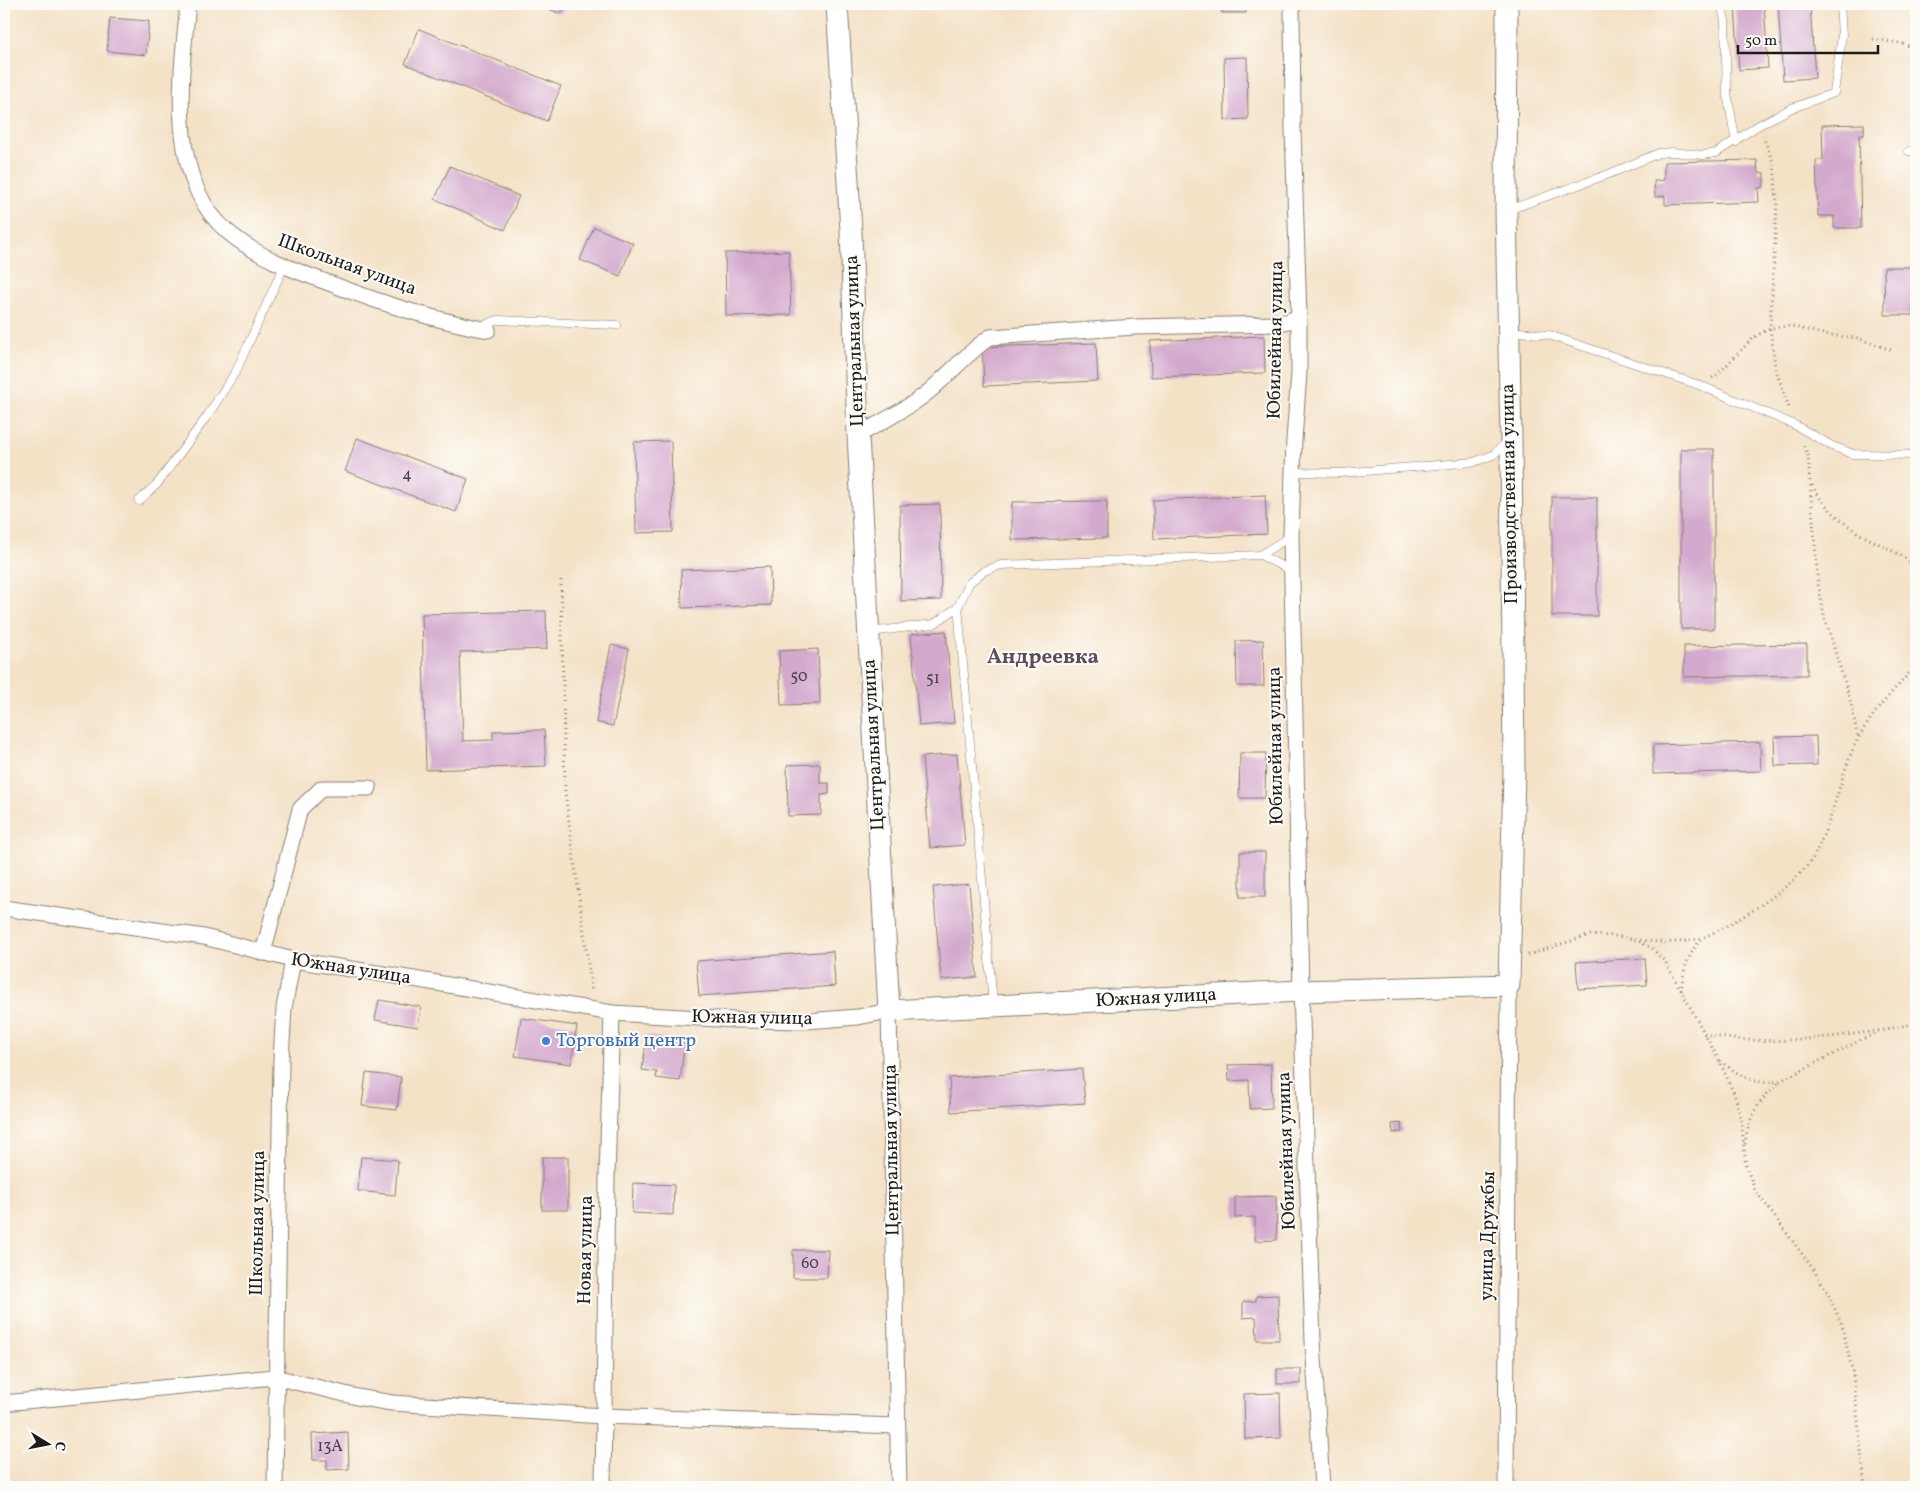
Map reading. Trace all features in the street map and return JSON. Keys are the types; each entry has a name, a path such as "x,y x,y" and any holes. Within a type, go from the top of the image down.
{"street":[{"name":"Школьная улица","path":"188,4 181,104 183,141 192,178 202,200 227,232 248,248 284,266 376,301 482,329"},
{"name":"Центральная улица","path":"837,4 889,1011 899,1487"},
{"name":"Юбилейная улица","path":"1292,4 1293,130 1300,317 1299,373 1292,472 1291,536 1301,991 1313,1341 1322,1487"},
{"name":"Производственная улица","path":"1507,4 1507,330 1511,439 1514,770 1509,985"},
{"path":"858,435 890,417 926,393 975,348 990,337 1135,327 1274,324 1289,322 1300,317"},
{"path":"264,953 300,809 322,788 369,788"},
{"name":"Южная улица","path":"4,908 204,938 293,960 390,974 612,1013 735,1020 807,1021 858,1017 889,1011 1301,991 1509,985"},
{"name":"Школьная улица","path":"275,1487 275,1377 281,1059 284,1008 293,960"},
{"name":"улица Дружбы","path":"1506,1487 1509,985"},
{"name":"Новая улица","path":"604,1487 603,1416 612,1013"},
{"path":"4,1403 275,1377 357,1397 392,1403 603,1416 897,1426"}],"lane":[{"path":"1722,4 1725,20 1728,93 1736,142"},
{"path":"1506,210 1609,174 1659,153 1672,152 1703,155 1716,153 1736,142 1759,125 1792,108 1834,93 1842,36 1840,4"},
{"path":"139,501 158,483 208,415 236,372 284,266"},
{"path":"482,329 498,320 617,325"},
{"path":"1507,330 1549,335 1699,385 1795,425 1832,446 1853,454 1916,455"},
{"path":"1292,472 1341,473 1474,462 1493,455 1511,439"},
{"path":"1260,555 1291,536"},
{"path":"993,1006 958,607 969,583 984,571 1001,565 1260,555 1292,571"},
{"path":"868,632 934,624 958,607"}],"path":[{"path":"1873,40 1906,44 1916,50"},
{"path":"1699,385 1718,374 1753,338 1770,328 1790,326 1828,335 1857,338 1891,350"},
{"path":"1811,482 1820,500 1835,516 1859,533 1906,558 1916,567"},
{"path":"561,580 565,792 594,1010"},
{"path":"1510,960 1589,935 1675,942 1703,937 1764,903 1795,879 1814,856 1830,818 1858,738 1871,718 1916,666"},
{"path":"1681,992 1683,970 1691,952 1703,937"},
{"path":"1636,940 1652,948 1666,962 1719,1060 1735,1096 1741,1119 1746,1166 1755,1190 1812,1266 1828,1293 1842,1325 1853,1374 1865,1487"},
{"path":"1704,1034 1751,1041 1880,1030 1916,1024"},
{"path":"1719,1060 1750,1081 1768,1084 1780,1081 1880,1030"},
{"path":"1744,1151 1747,1127 1755,1108 1780,1081"}],"building":[{"path":"536,4 565,4 561,14"},
{"path":"1222,4 1245,4 1246,13 1222,13"},
{"path":"1735,4 1764,4 1768,68 1739,70"},
{"path":"1778,4 1810,4 1815,78 1783,80"},
{"path":"110,18 149,21 146,55 107,51"},
{"path":"419,29 561,86 547,121 405,64"},
{"path":"1247,57 1248,119 1225,120 1224,58"},
{"path":"1864,124 1864,135 1859,135 1861,228 1834,228 1834,216 1818,216 1816,160 1823,160 1822,125"},
{"path":"1757,160 1758,173 1764,173 1764,187 1758,188 1759,202 1665,205 1665,196 1655,197 1654,181 1664,180 1664,162"},
{"path":"450,166 519,196 505,230 435,199"},
{"path":"594,227 633,243 620,276 580,260"},
{"path":"789,251 791,315 726,316 725,253"},
{"path":"1884,267 1912,267 1913,315 1885,315"},
{"path":"1264,336 1265,373 1151,377 1150,341"},
{"path":"1096,343 1098,381 984,386 982,347"},
{"path":"357,438 468,479 456,512 345,471"},
{"path":"671,441 673,532 636,533 634,442"},
{"path":"1681,449 1714,449 1714,629 1681,629"},
{"path":"1265,495 1267,534 1154,539 1153,500"},
{"path":"1552,497 1597,497 1597,616 1552,616"},
{"path":"1107,501 1107,538 1012,540 1012,502"},
{"path":"940,504 941,600 901,601 900,505"},
{"path":"770,567 771,605 682,608 681,570"},
{"path":"546,611 547,649 460,652 463,741 493,740 493,731 544,730 546,766 426,770 422,614"},
{"path":"946,631 954,723 919,726 911,634"},
{"path":"1263,640 1264,686 1237,686 1236,641"},
{"path":"1807,644 1807,675 1684,677 1684,646"},
{"path":"611,645 629,649 613,726 596,722"},
{"path":"818,649 820,704 781,705 779,651"},
{"path":"1816,736 1817,765 1775,766 1774,737"},
{"path":"1760,742 1761,771 1653,774 1653,745"},
{"path":"1240,753 1266,753 1265,798 1239,798"},
{"path":"957,754 965,845 930,848 922,757"},
{"path":"820,764 820,783 829,783 829,794 821,795 821,815 788,816 787,765"},
{"path":"1240,852 1265,852 1265,897 1240,897"},
{"path":"969,884 977,977 941,980 933,887"},
{"path":"833,951 835,986 699,996 696,961"},
{"path":"1645,958 1647,985 1578,989 1576,962"},
{"path":"379,1000 421,1007 418,1027 375,1020"},
{"name":"Торговый центр","path":"521,1018 577,1026 571,1064 515,1056"},
{"path":"647,1036 685,1041 680,1081 656,1078 657,1072 642,1070"},
{"path":"1271,1064 1272,1108 1250,1109 1249,1080 1229,1081 1228,1065"},
{"path":"1082,1069 1085,1103 951,1112 949,1078"},
{"path":"366,1073 401,1077 397,1110 362,1106"},
{"path":"1401,1123 1402,1132 1393,1133 1392,1124"},
{"path":"361,1157 398,1160 395,1195 358,1191"},
{"path":"542,1157 568,1157 568,1210 542,1210"},
{"path":"633,1183 674,1185 673,1215 632,1213"},
{"path":"1276,1196 1277,1240 1255,1241 1255,1217 1235,1218 1235,1197"},
{"path":"793,1250 828,1250 827,1278 793,1278"},
{"path":"1278,1295 1279,1340 1257,1340 1256,1317 1243,1318 1243,1302 1256,1301 1256,1296"},
{"path":"1277,1369 1301,1369 1301,1384 1277,1384"},
{"path":"1280,1393 1281,1438 1245,1439 1244,1394"},
{"path":"348,1432 349,1469 327,1470 327,1460 313,1460 312,1434"}],"place":[{"name":"Торговый центр","path":"546,1041"}],"district":[{"name":"Андреевка","path":"1043,657"}]}
